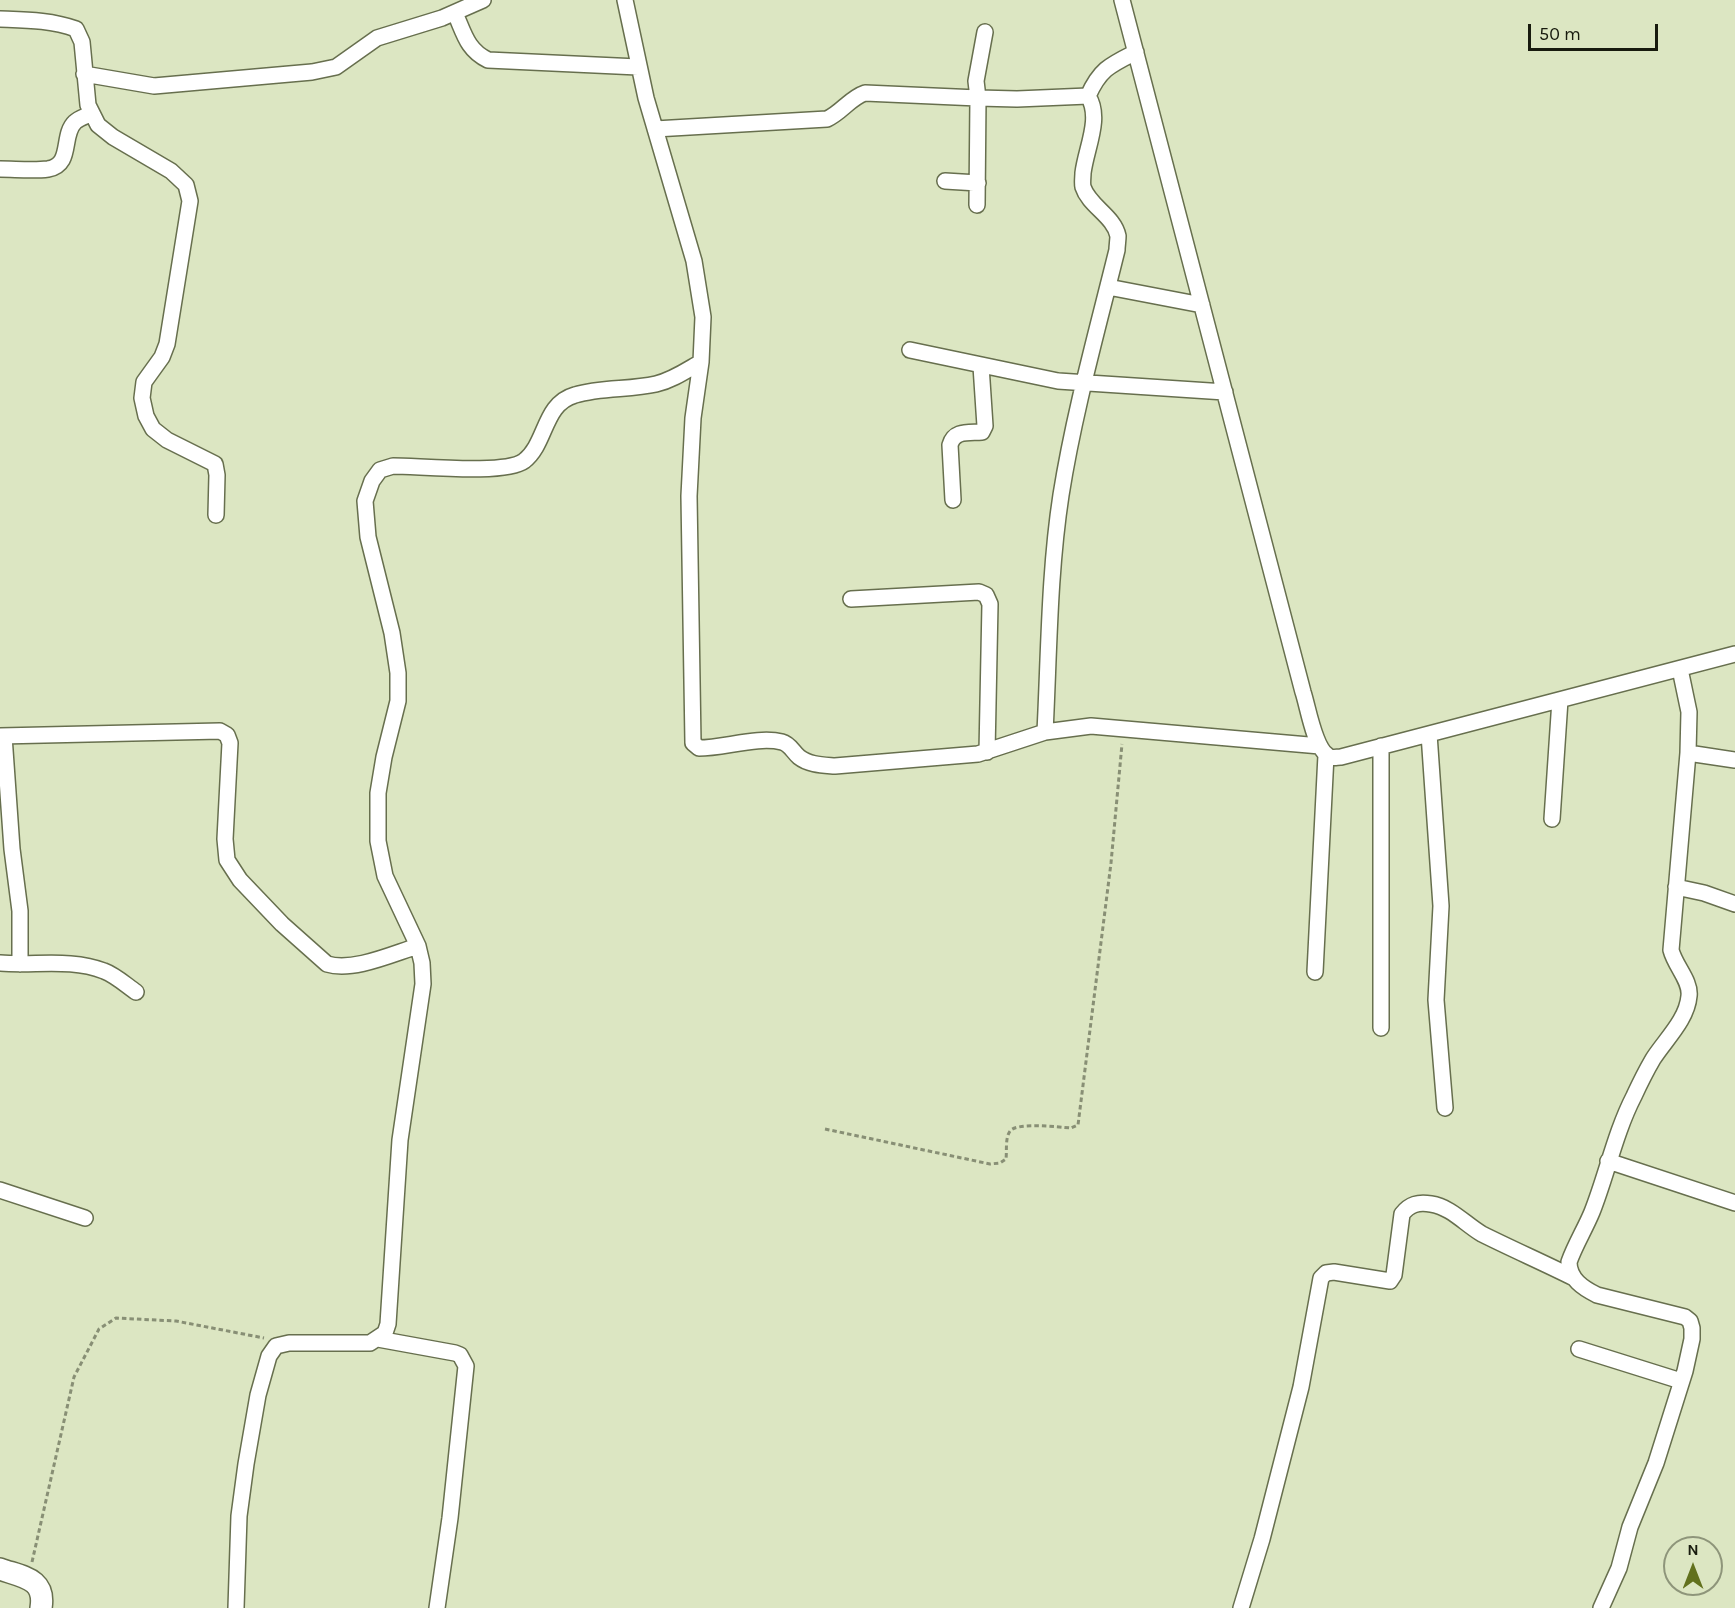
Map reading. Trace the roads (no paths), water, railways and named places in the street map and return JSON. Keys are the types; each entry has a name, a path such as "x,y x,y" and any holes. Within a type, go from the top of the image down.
{"street":[{"path":"84,74 154,86 312,72 336,67 377,38 455,13 483,0"},
{"path":"630,0 638,67 694,261 703,317 701,362 693,418 689,496 693,743 699,748 783,742 806,761 818,765 835,766 965,756 987,752 1045,732 1091,726 1123,727 1323,751 1332,758 1735,654"},
{"path":"1122,0 1303,692 1323,751 1315,972"},
{"path":"455,13 471,47 477,54 488,60 638,67"},
{"path":"0,19 43,21 76,28 82,42 88,105 98,125 113,137 171,171 186,185 190,201 171,327 162,357 144,382 142,398 146,416 153,429 167,440 215,464 216,516"},
{"path":"977,205 978,98 976,81 985,32"},
{"path":"1088,96 1102,71 1136,52"},
{"path":"655,129 827,119 838,114 855,96 865,93 1017,99 1088,96"},
{"path":"1045,732 1054,559 1061,497 1085,382 1117,250 1118,236 1112,224 1082,186 1095,106 1088,96"},
{"path":"0,169 48,169 56,166 62,161 66,152 70,130 74,122 92,113"},
{"path":"945,181 978,183"},
{"path":"1108,287 1202,304"},
{"path":"910,350 1058,381 1225,392"},
{"path":"236,1608 238,1516 258,1395 269,1356 276,1346 290,1343 370,1343 385,1333 388,1324 400,1140 421,1006 422,963 418,946 385,876 378,841 378,793 398,701 398,673 392,633 364,516 365,501 372,481 380,470 393,465 485,468 507,467 522,462 534,451 554,408 573,395 659,383 701,362"},
{"path":"953,500 950,445 952,438 957,433 982,432 985,426 981,366"},
{"path":"851,599 979,592 986,595 990,603 987,752"},
{"path":"1601,1608 1619,1568 1630,1527 1656,1463 1682,1381 1692,1339 1692,1328 1685,1317 1597,1295 1587,1290 1569,1270 1569,1262 1592,1211 1608,1161 1634,1095 1653,1059 1680,1020 1689,999 1690,991 1686,980 1673,960 1671,950 1688,753 1689,712 1680,669"},
{"path":"1552,819 1560,700"},
{"path":"20,964 20,911 2,736 220,731 227,735 230,743 225,839 227,860 240,880 282,924 327,964 336,967 356,965 418,946"},
{"path":"1429,734 1441,906 1436,1000 1445,1108"},
{"path":"1381,746 1381,1028"},
{"path":"1688,753 1735,760"},
{"path":"1676,887 1704,893 1735,904"},
{"path":"0,963 68,964 90,967 106,972 136,992"},
{"path":"1608,1161 1735,1203"},
{"path":"0,1190 85,1218"},
{"path":"1241,1608 1263,1539 1294,1414 1321,1278 1326,1273 1335,1272 1390,1281 1394,1275 1402,1214 1408,1206 1417,1203 1444,1208 1481,1233 1574,1278"},
{"path":"378,1339 455,1353 460,1355 466,1366 450,1518 437,1608"},
{"path":"1579,1349 1682,1381"},
{"path":"0,1569 38,1585 42,1591 41,1608"}]}
